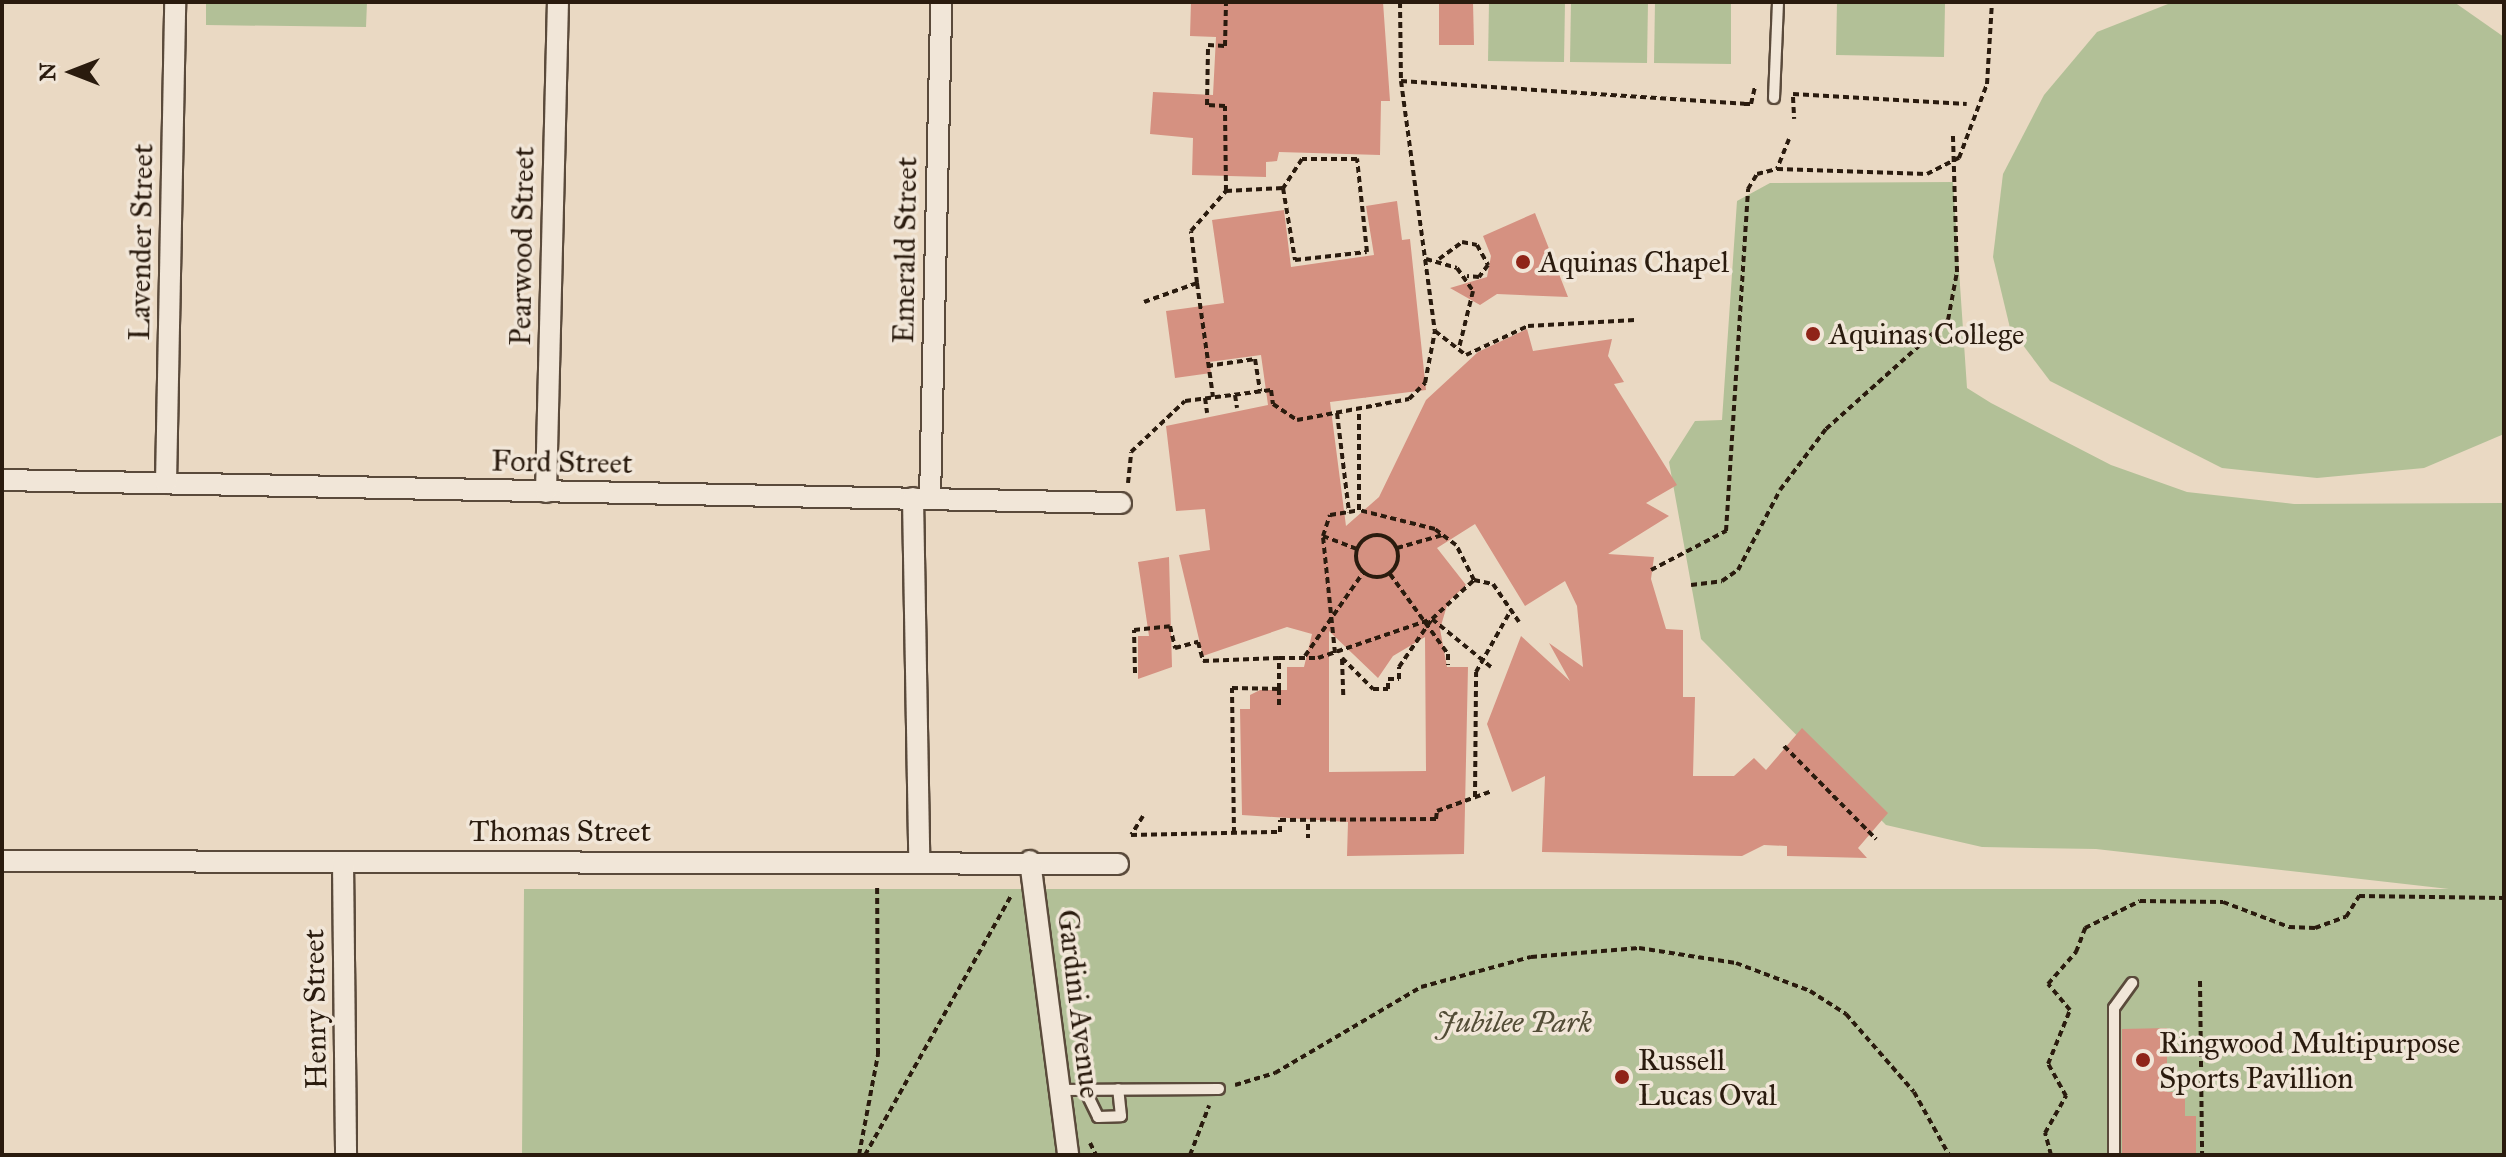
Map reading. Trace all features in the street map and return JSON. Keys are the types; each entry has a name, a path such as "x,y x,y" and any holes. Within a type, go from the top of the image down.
{"street":[{"name":"Lavender Street","path":"166,483 175,2"},
{"name":"Pearwood Street","path":"546,492 558,2"},
{"name":"Emerald Street","path":"919,859 921,499 941,2"},
{"name":"Ford Street","path":"2,480 1126,504"},
{"name":"Thomas Street","path":"2,861 919,859 1118,864"},
{"name":"Gardini Avenue","path":"1030,861 1068,1155"},
{"name":"Henry Street","path":"343,862 346,1155"}],"lane":[{"path":"1774,98 1778,2"},
{"path":"2114,1155 2114,1008 2132,983"},
{"path":"1085,1090 1098,1117 1121,1116 1118,1089"},
{"path":"1059,1090 1219,1089"}],"path":[{"path":"1213,397 1191,231 1226,191 1225,106 1207,105 1208,45 1225,46 1226,2"},
{"path":"1126,504 1131,452 1178,405 1205,398 1271,390 1273,404 1297,420 1359,409 1418,393 1435,331 1401,81 1400,2"},
{"path":"1651,570 1726,531 1748,189 1763,170 1927,174 1955,160 1970,145 1984,99 1992,2"},
{"path":"1401,81 1751,104 1757,74"},
{"path":"1793,86 1794,119"},
{"path":"1793,97 1967,104"},
{"path":"1691,585 1722,581 1738,570 1780,490 1826,429 1948,320 1957,272 1953,135"},
{"path":"1777,169 1789,139"},
{"path":"1302,159 1357,159 1367,252 1295,260 1283,188 1302,159"},
{"path":"1226,191 1283,188"},
{"path":"1426,259 1438,260 1465,275 1479,277 1488,265 1477,245 1462,242 1438,260"},
{"path":"1458,349 1474,303 1465,275"},
{"path":"1144,302 1197,283"},
{"path":"1435,331 1466,355 1496,337 1563,319 1635,320"},
{"path":"1207,366 1255,359 1260,392"},
{"path":"1235,395 1237,408"},
{"path":"1205,398 1207,413"},
{"path":"1359,409 1359,510"},
{"path":"1337,413 1349,512"},
{"path":"1335,653 1323,536 1330,515 1359,510 1443,535 1474,580 1493,584 1519,622"},
{"path":"1357,549 1377,534 1397,548"},
{"path":"1397,548 1443,535"},
{"path":"1323,536 1357,549"},
{"path":"1390,574 1397,548"},
{"path":"1304,658 1363,573 1357,549"},
{"path":"1363,573 1390,574"},
{"path":"1390,574 1426,624 1448,665"},
{"path":"1342,658 1373,689 1388,689 1388,679 1399,679 1399,667 1426,624 1474,580"},
{"path":"1475,797 1482,660 1511,610"},
{"path":"1432,619 1491,667"},
{"path":"1135,673 1134,630 1170,626 1175,648 1198,642 1203,661 1304,658 1335,653 1426,624"},
{"path":"1342,651 1343,696"},
{"path":"1279,658 1279,705"},
{"path":"1234,833 1232,688 1279,689"},
{"path":"1784,746 1876,839"},
{"path":"1143,816 1131,835 1280,835 1280,820 1308,824 1436,819 1437,811 1492,791"},
{"path":"1308,824 1308,838"},
{"path":"862,1155 878,1054 877,860"},
{"path":"862,1155 1030,861"},
{"path":"2051,1155 2045,1133 2066,1096 2048,1064 2070,1010 2048,984 2076,952 2085,928 2140,901 2223,902 2289,927 2315,928 2346,917 2359,896 2504,898"},
{"path":"1190,1155 1191,1136 1219,1089 1275,1073 1421,987 1531,957 1639,948 1736,963 1810,991 1846,1014 1914,1092 1949,1155"},
{"path":"2200,981 2202,1155"}],"green space":[{"path":"206,2 367,2 366,27 206,25"},
{"path":"1489,2 1565,2 1564,62 1488,61"},
{"path":"1571,2 1648,2 1647,63 1570,62"},
{"path":"1655,2 1731,2 1731,64 1654,63"},
{"path":"1837,2 1945,4 1944,57 1836,55"},
{"path":"2173,2 2454,2 2504,37 2504,434 2424,468 2317,478 2222,468 2050,381 2010,328 1993,257 2003,174 2044,95 2097,32"},
{"name":"Jubilee Park","path":"1953,182 1967,388 1991,403 2111,465 2187,492 2294,504 2504,503 2504,1155 522,1155 524,889 2449,889 2096,849 1982,847 1886,825 1701,639 1669,462 1695,421 1722,420 1737,201 1770,183"}],"building":[{"path":"1191,2 1383,2 1390,101 1381,101 1380,155 1279,152 1277,161 1266,162 1266,177 1192,175 1193,138 1150,134 1153,92 1213,95 1216,37 1190,36"},
{"path":"1439,2 1473,2 1474,45 1439,45"},
{"path":"1397,201 1402,240 1410,239 1426,390 1330,402 1346,526 1379,497 1426,400 1478,352 1527,329 1533,351 1612,339 1608,356 1624,382 1614,384 1677,485 1646,503 1669,516 1608,554 1654,557 1651,579 1666,629 1683,630 1683,697 1695,697 1693,776 1734,776 1754,758 1766,770 1802,728 1888,813 1858,848 1867,858 1787,856 1787,846 1764,845 1742,856 1542,852 1545,776 1512,792 1487,724 1521,636 1570,681 1549,643 1583,667 1577,606 1565,581 1525,606 1475,524 1437,548 1466,585 1448,602 1440,629 1447,667 1468,667 1464,854 1347,856 1348,822 1242,815 1240,709 1250,709 1250,695 1260,690 1287,690 1287,667 1304,667 1312,634 1287,627 1203,656 1179,555 1210,550 1205,509 1176,511 1166,426 1268,405 1261,355 1209,362 1211,373 1175,378 1166,311 1224,303 1212,220 1284,210 1291,267 1374,255 1366,206","holes":["1329,631 1378,678 1393,656 1425,637 1426,771 1329,772"]},
{"name":"Aquinas Chapel","path":"1535,213 1568,297 1497,294 1480,305 1450,288 1487,277 1491,256 1483,236"},
{"path":"1169,557 1172,667 1138,679 1138,636 1149,636 1138,562"},
{"name":"Ringwood Multipurpose Sports Pavillion","path":"2167,1028 2167,1092 2185,1092 2185,1116 2196,1116 2196,1155 2122,1155 2122,1029"}],"place":[{"name":"Aquinas Chapel","path":"1523,262"},
{"name":"Aquinas College","path":"1813,334"},
{"name":"Ringwood Multipurpose Sports Pavillion","path":"2143,1060"},
{"name":"Russell Lucas Oval","path":"1622,1077"}]}
